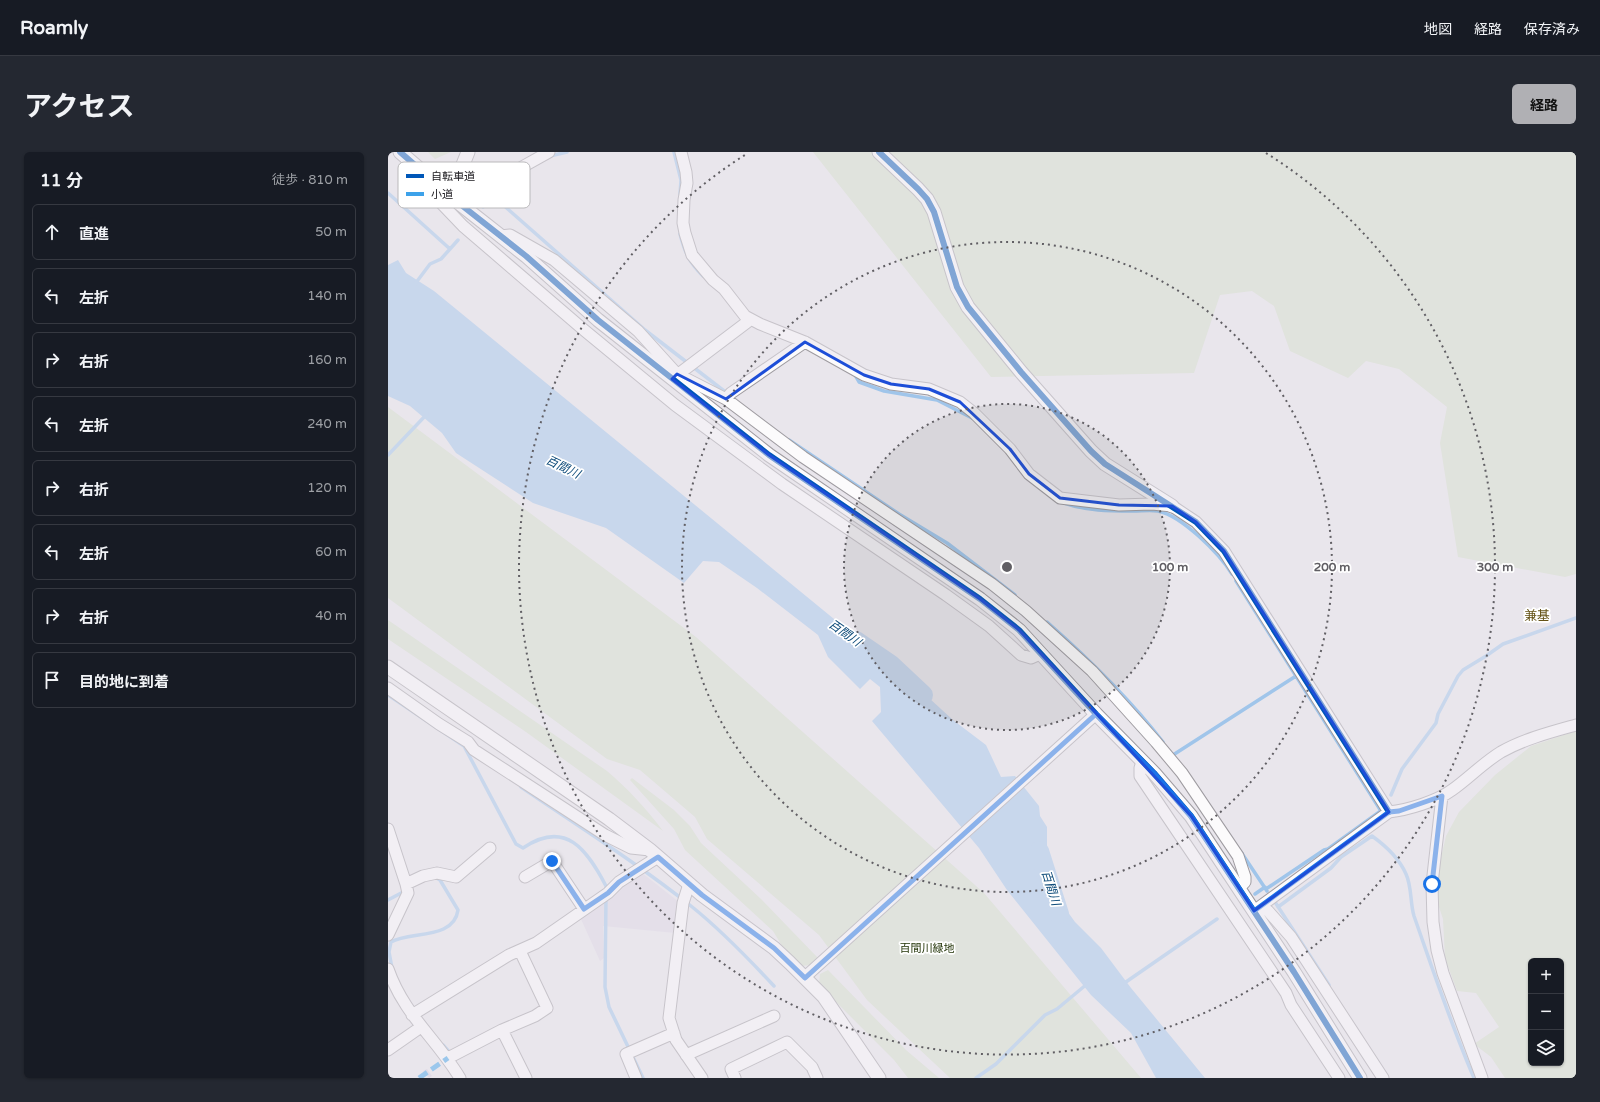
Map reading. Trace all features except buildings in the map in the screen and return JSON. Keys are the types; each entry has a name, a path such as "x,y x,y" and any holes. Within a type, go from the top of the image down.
{"street":[{"path":"464,162 468,152"},
{"path":"530,163 549,152"},
{"path":"681,152 687,183 684,200 684,233 692,255 713,280 724,289 745,316 750,320 805,342 864,375 891,384 929,389 960,402 974,413 1010,449 1030,474 1060,498 1118,505 1152,504 1172,506"},
{"path":"879,152 927,199 934,212 957,287 968,306 992,337 1104,464 1196,522 1224,551 1389,812"},
{"path":"446,208 463,226 584,330 675,405 782,484 989,626 1021,655 1031,658 1040,654"},
{"path":"465,208 526,256 598,320 674,377 769,455 980,599 1018,630 1191,816 1239,888 1256,909 1360,1078"},
{"path":"674,377 750,320"},
{"path":"729,396 805,342"},
{"path":"674,377 729,396 803,457 992,584 1063,643 1108,688 1182,773 1238,856 1245,877 1245,882 1239,888"},
{"path":"388,667 609,818 689,884 808,975 879,1078"},
{"path":"388,688 439,724 468,742 474,750 605,835 631,848 654,854"},
{"path":"808,975 1096,714"},
{"path":"1256,909 1389,812 1399,811 1442,796 1451,791 1476,770 1502,752 1539,736 1576,725"},
{"path":"1142,762 1140,776 1282,987 1291,1005 1339,1078"},
{"path":"1442,796 1432,884 1433,922 1437,950 1443,973 1482,1078"},
{"path":"388,829 407,888"},
{"path":"388,935 407,888 423,876 437,873 456,877 490,848"},
{"path":"415,1013 509,955 536,943 605,895 619,882 641,868 654,854"},
{"path":"525,877 552,861 584,909"},
{"path":"689,884 684,900 669,1018 676,1040 702,1078"},
{"path":"1256,909 1268,911 1291,937 1383,1078"},
{"path":"451,1057 502,1030 535,1016 547,1008 520,951"},
{"path":"388,969 401,999 415,1013 421,1027 451,1057 460,1078"},
{"path":"686,1055 774,1016"},
{"path":"388,1050 421,1027"},
{"path":"502,1030 526,1078"},
{"path":"636,1078 626,1054 674,1032"},
{"path":"735,1078 731,1069 786,1042 812,1068 817,1078"},
{"path":"866,1061 871,1078"}],"highlighted area":[{"path":"805,342 864,375 891,384 929,389 960,402 1010,449 1029,474 1060,498 1119,505 1172,506 1196,522 1224,551 1389,812 1254,911 1191,816 1019,630 980,599 769,455 672,379 677,374 726,399"}],"shaded area":[{"path":"642,873 679,902 675,933 603,926 604,958 600,961 580,917 603,902 608,901 609,896"}],"green space":[{"path":"428,152 451,152 435,159"},
{"path":"813,152 1576,152 1576,574 1565,577 1458,557 1440,443 1447,407 1399,369 1366,361 1348,378 1290,351 1274,306 1252,291 1220,295 1194,373 991,377"},
{"name":"百間川緑地","path":"388,407 696,637 984,893 1141,1078 950,1078 867,1000 819,935 707,839 695,817 640,770 607,759 388,598"},
{"path":"388,620 607,771 650,814 663,831 526,732 388,639"},
{"path":"1576,731 1576,1078 1505,1078 1491,1057 1474,1044 1499,1027 1476,993 1457,991 1445,958 1443,919 1437,901 1438,871 1446,836 1459,812 1495,775 1531,746"},
{"path":"632,778 674,810 690,826 701,843 761,899 818,958 811,965 801,966 787,954 773,931 685,850 674,829 630,780"},
{"path":"828,970 906,1050 939,1078 908,1078 894,1060 819,985 820,974"}],"water":[{"path":"398,260 406,273 434,291 917,687 953,720 986,745 1001,777 1015,776 1039,806 1040,816 1047,827 1047,883 1075,922 1101,948 1131,988 1205,1078 1156,1078 1131,1033 1091,995 1007,890 979,848 872,721 881,712 880,687 870,679 860,689 828,657 818,635 757,588 719,562 703,561 684,583 606,528 533,503 456,453 442,433 410,406 388,396 388,265"}],"waterway":[{"path":"550,156 567,152"},
{"path":"674,152 681,180 680,194"},
{"path":"388,193 398,202"},
{"path":"405,208 450,249 458,240"},
{"path":"507,208 645,330 728,394"},
{"path":"680,234 688,257 703,276"},
{"path":"415,284 430,264 441,259 450,249"},
{"path":"855,375 859,382 884,391 937,400 972,418"},
{"path":"388,455 427,414"},
{"path":"789,440 899,514 947,543 1015,595"},
{"path":"1064,503 1081,508 1098,510 1158,511 1168,514 1199,536 1226,565 1232,574"},
{"path":"1236,581 1296,676"},
{"path":"1391,795 1402,769 1436,723 1438,714 1458,676 1463,670 1503,644 1576,618"},
{"path":"1047,622 1108,679 1163,742"},
{"name":"百間川","path":"856,641 891,665 923,695"},
{"path":"1173,755 1296,676 1381,811"},
{"path":"388,695 464,746 516,844 523,848 538,840 551,837 563,838 574,843 591,861 606,886 606,891"},
{"path":"521,787 671,890 734,944 774,986"},
{"path":"1266,889 1324,850 1328,849 1382,810"},
{"path":"1278,907 1331,868 1341,857 1372,836 1382,844 1396,858 1408,879 1414,916 1450,1018 1474,1078"},
{"name":"百間川","path":"1039,851 1059,914"},
{"path":"1241,852 1267,891"},
{"path":"392,968 389,952 391,942 440,930 449,926 455,920 458,910 440,880 435,877"},
{"path":"1255,894 1265,887"},
{"path":"388,900 405,891"},
{"path":"606,897 605,987 609,1007 643,1078"},
{"path":"1275,902 1329,985"},
{"path":"1123,984 1217,919"},
{"path":"976,1078 996,1064 1045,1015 1057,1009 1087,984"},
{"path":"443,1045 452,1055"}],"marked path":[{"path":"419,1078 448,1058"}],"cycle path":[{"path":"400,152 412,162"},
{"path":"879,152 927,199 934,212 957,287 968,307 1021,372 1091,451 1105,464 1196,522 1224,551 1389,812"},
{"path":"465,208 526,256 598,320 769,455 980,599 1019,630 1096,714 1154,773 1191,816 1294,972 1360,1078"}],"district":[{"name":"兼基","path":"1537,615"}],"route":[{"path":"552,861 584,909 608,893 619,882 658,857 702,895 774,948 805,978 1096,714 1154,773 1191,816 1254,911 1389,812 1399,811 1442,796 1442,808 1432,884"}]}
